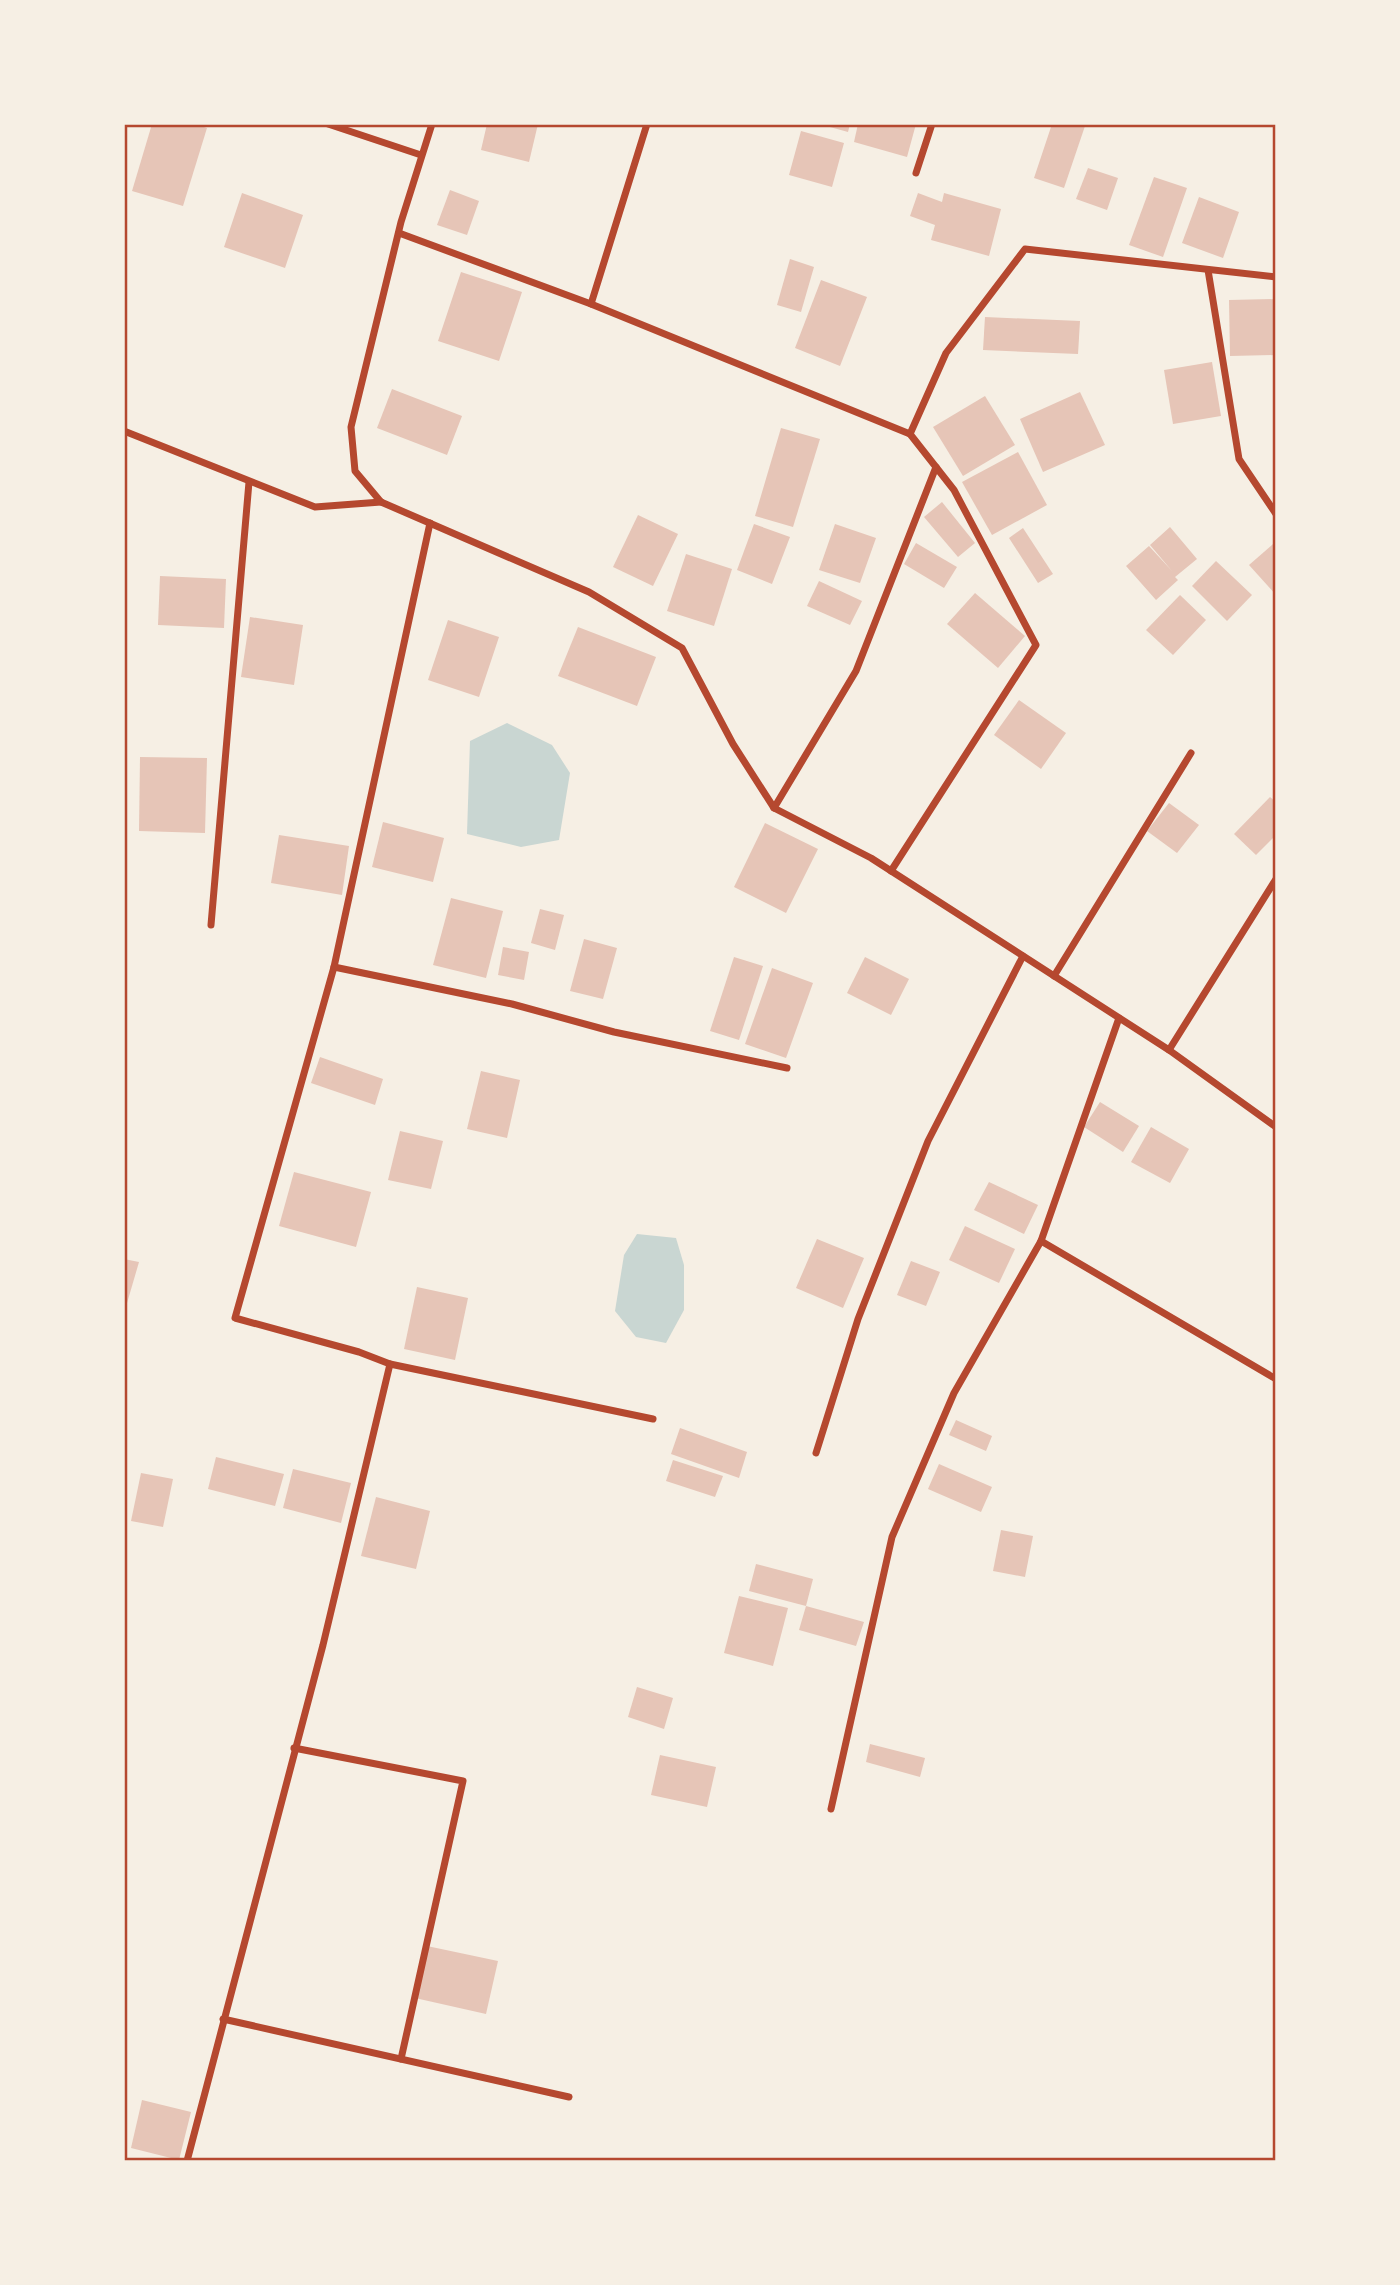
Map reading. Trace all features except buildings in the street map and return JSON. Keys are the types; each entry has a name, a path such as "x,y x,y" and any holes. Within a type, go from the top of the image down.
{"street":[{"path":"328,124 421,155"},
{"path":"432,124 399,233 351,427 355,471 381,502 589,592 682,648 733,744 774,808 891,871 1169,1050 1276,1127"},
{"path":"592,304 647,124"},
{"path":"916,173 932,124"},
{"path":"399,233 592,304 910,434 954,490 1036,645 891,871"},
{"path":"910,434 946,354 1025,249 1276,277"},
{"path":"1208,270 1239,459 1276,514"},
{"path":"124,430 315,507 381,502"},
{"path":"774,808 856,671 936,467"},
{"path":"211,925 250,482"},
{"path":"430,523 334,967 235,1318 359,1352 390,1364 653,1419"},
{"path":"1054,976 1191,753"},
{"path":"1169,1050 1276,879"},
{"path":"817,1453 858,1319 928,1140 1023,956"},
{"path":"334,967 512,1004 614,1032 787,1068"},
{"path":"831,1809 891,1537 954,1393 1041,1241 1119,1018"},
{"path":"1041,1241 1276,1379"},
{"path":"187,2161 323,1645 390,1364"},
{"path":"294,1748 463,1781 401,2059"},
{"path":"223,2019 569,2097"}],"shaded area":[{"path":"507,723 552,745 570,773 559,840 521,847 467,834 470,741"},
{"path":"637,1234 676,1238 684,1265 684,1310 666,1343 636,1337 615,1311 624,1255"}]}
